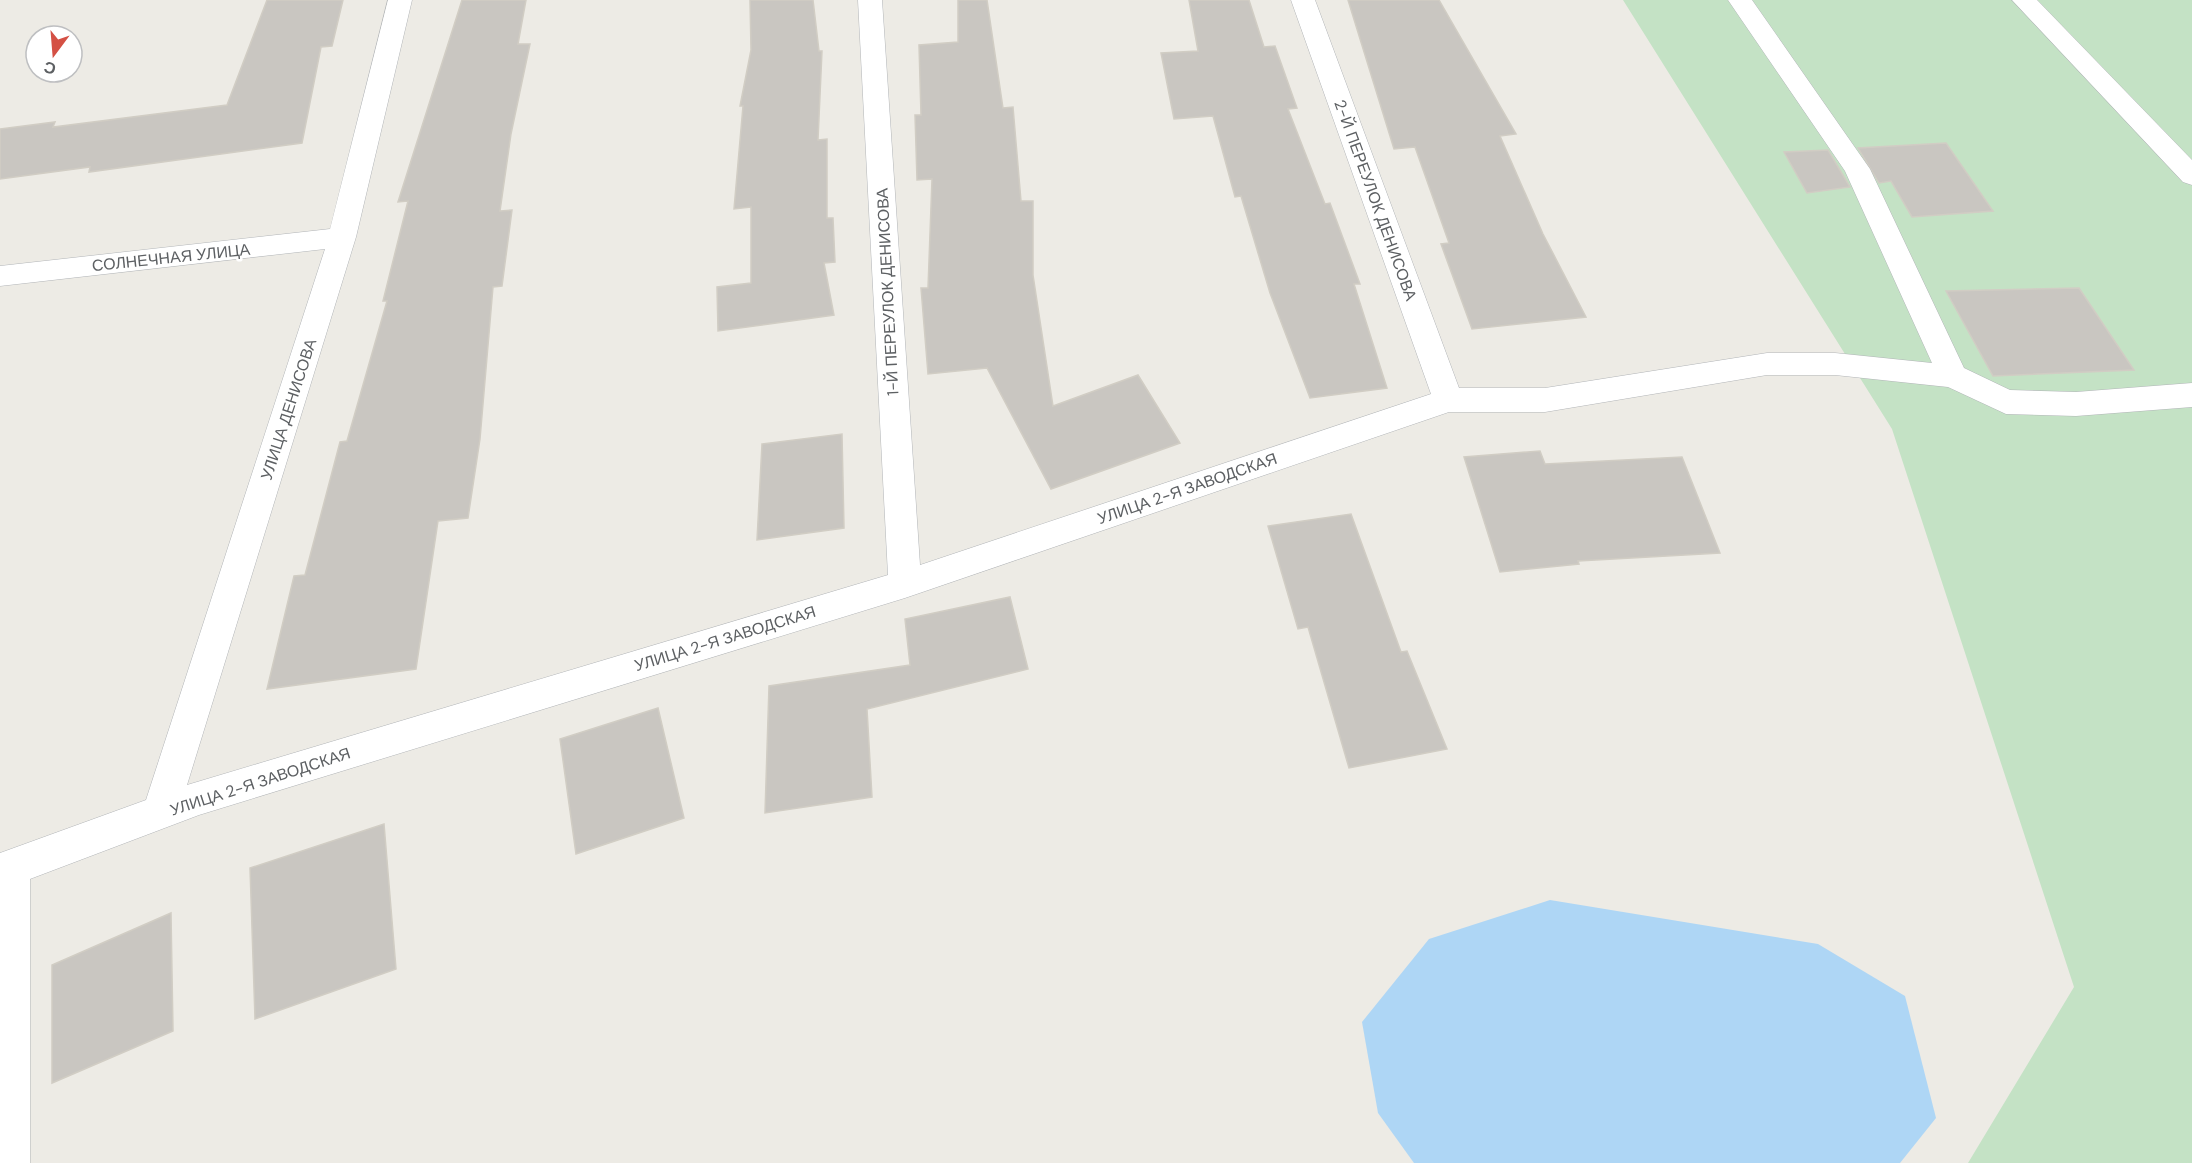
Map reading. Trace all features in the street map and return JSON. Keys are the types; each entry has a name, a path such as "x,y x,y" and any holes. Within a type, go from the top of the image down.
{"street":[{"name":"УЛИЦА ДЕНИСОВА","path":"160,814 342,237 400,0"},
{"name":"1-Й ПЕРЕУЛОК ДЕНИСОВА","path":"870,0 905,584"},
{"name":"2-Й ПЕРЕУЛОК ДЕНИСОВА","path":"1303,0 1448,400"},
{"path":"1740,0 1857,169 1953,376 2006,402 2076,404 2192,395"},
{"path":"2024,0 2192,176"},
{"name":"СОЛНЕЧНАЯ УЛИЦА","path":"0,276 342,237"},
{"name":"УЛИЦА 2-Я ЗАВОДСКАЯ","path":"5,870 200,798 905,584 1448,400 1545,400 1767,364 1835,364 1953,376"},
{"path":"5,870 9,1163"}],"green space":[{"path":"1623,0 2192,0 2192,1163 1968,1163 2074,987 1892,429"}],"water":[{"path":"1550,900 1818,944 1905,996 1936,1118 1900,1163 1414,1163 1378,1113 1362,1022 1429,939"}],"building":[{"path":"267,0 343,0 332,46 321,47 302,143 89,172 90,167 0,179 0,129 55,122 53,127 227,105"},
{"path":"462,0 526,0 518,44 530,44 511,134 500,211 512,210 502,286 493,287 480,439 468,518 438,521 416,669 267,689 294,576 305,575 340,442 347,441 387,301 383,301 408,201 398,202"},
{"path":"750,0 813,0 819,51 822,51 818,140 827,139 827,218 833,218 835,262 824,263 834,315 718,331 717,287 751,283 751,207 734,209 743,106 740,106 751,50"},
{"path":"958,0 987,0 1003,108 1013,107 1021,201 1033,201 1033,275 1053,406 1138,375 1180,443 1051,489 987,368 928,374 921,288 928,288 932,179 917,180 915,115 921,115 919,45 958,42"},
{"path":"1189,0 1249,0 1264,47 1275,46 1297,108 1288,109 1325,204 1330,203 1360,284 1354,284 1387,388 1310,398 1270,293 1241,196 1235,197 1213,116 1174,119 1161,53 1198,51"},
{"path":"1348,0 1439,0 1516,134 1500,136 1543,234 1586,317 1472,329 1441,244 1449,243 1415,147 1394,149"},
{"path":"1946,143 1993,211 1912,217 1891,181 1879,183 1858,148"},
{"path":"1828,150 1850,187 1807,193 1784,152"},
{"path":"2079,288 2134,370 1993,376 1946,291"},
{"path":"842,434 844,528 757,540 762,444"},
{"path":"1540,451 1545,464 1682,457 1720,553 1578,561 1579,564 1500,572 1464,457"},
{"path":"1351,514 1401,652 1407,651 1447,749 1349,768 1308,627 1298,629 1268,526"},
{"path":"1010,597 1028,669 867,709 872,797 765,813 769,686 910,665 905,619"},
{"path":"658,708 684,818 576,854 560,739"},
{"path":"384,824 396,969 255,1019 250,868"},
{"path":"171,913 173,1031 52,1083 52,965"}]}
